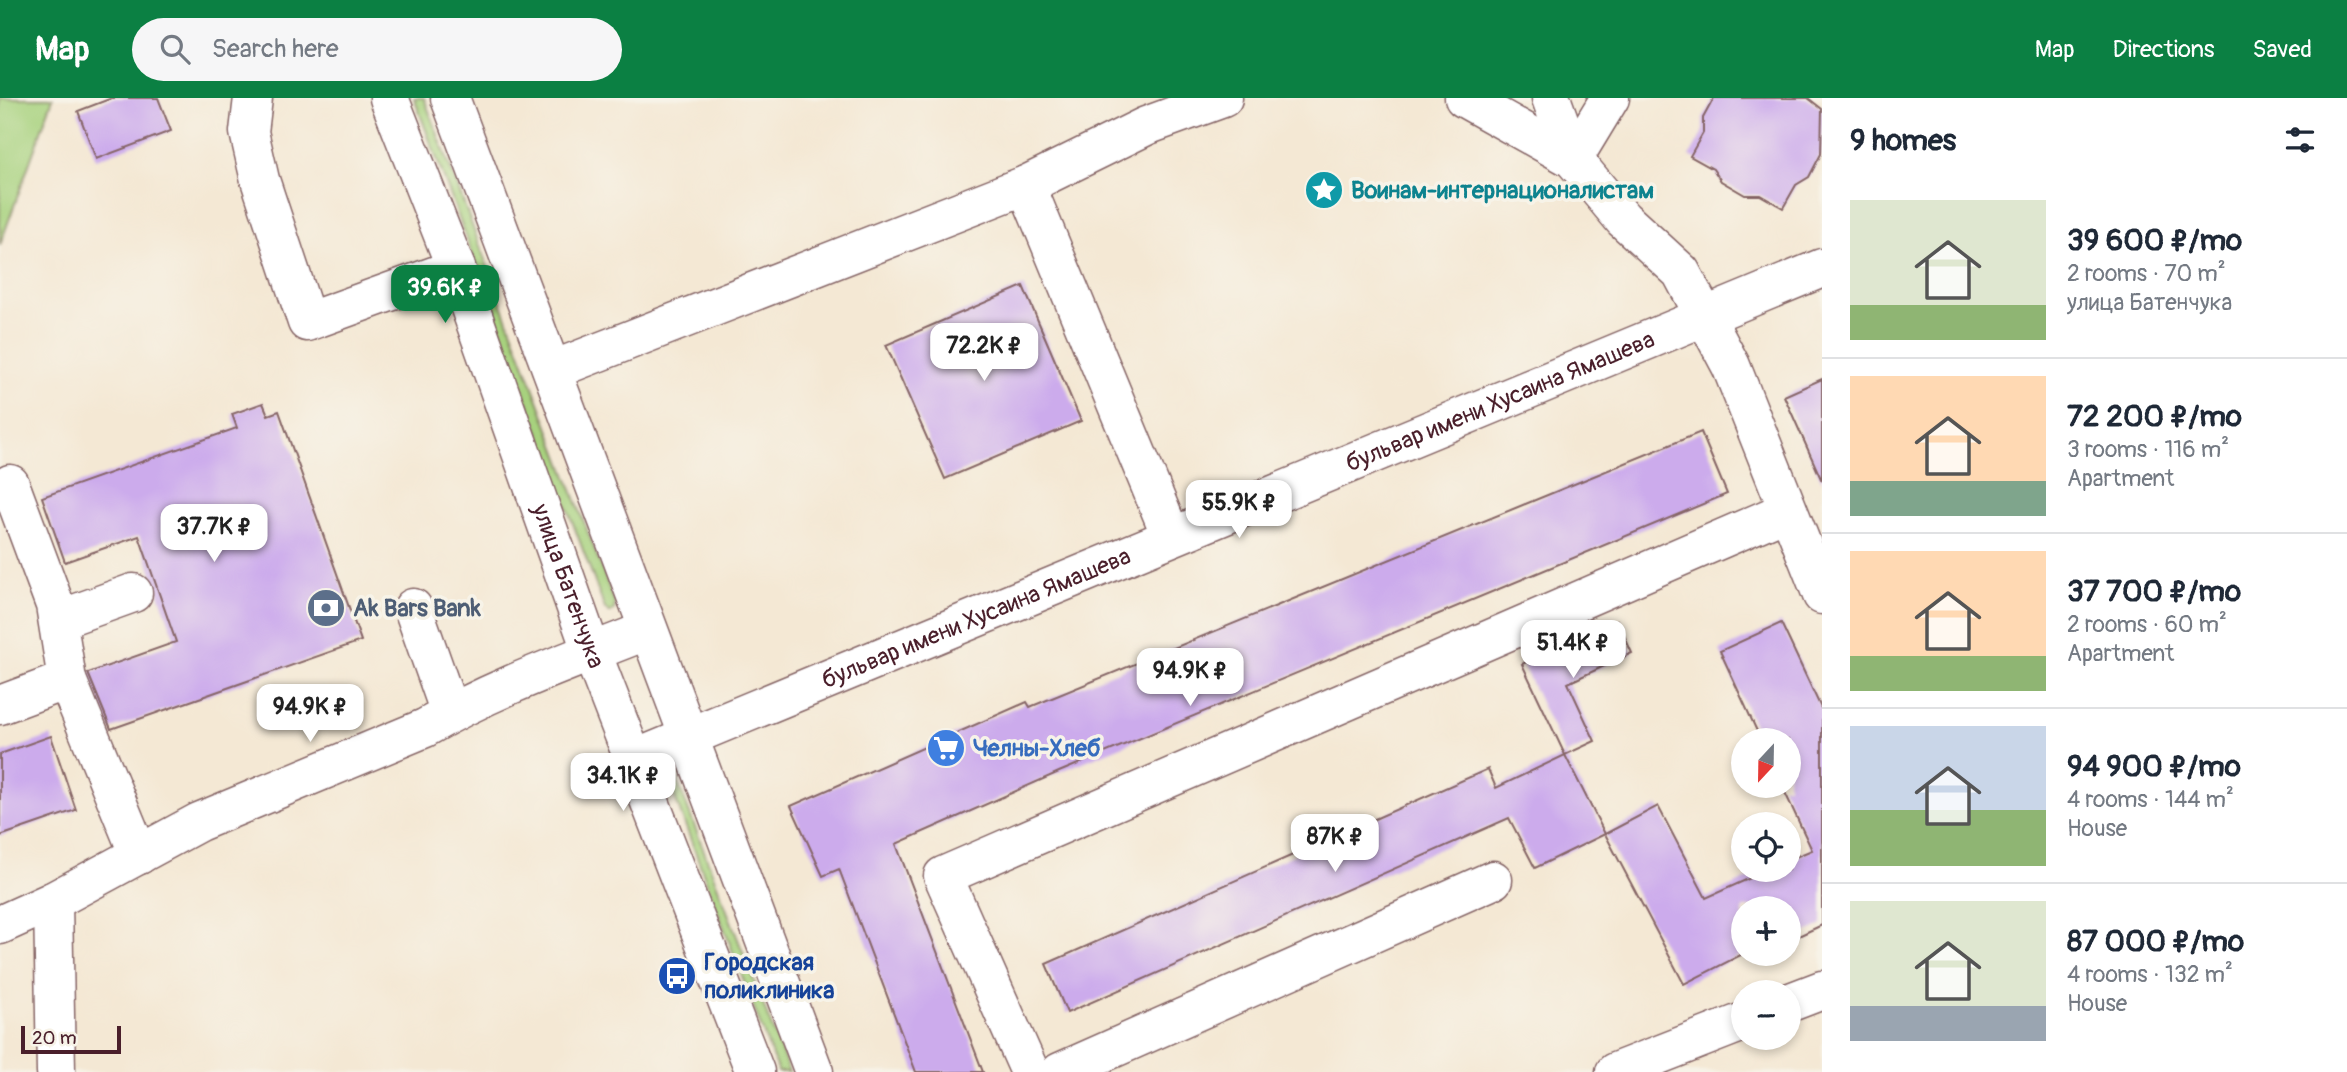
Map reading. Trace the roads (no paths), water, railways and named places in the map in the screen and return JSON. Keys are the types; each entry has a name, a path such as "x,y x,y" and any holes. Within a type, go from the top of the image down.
{"main road":[{"path":"253,98 249,132 257,168 307,323 456,268"},
{"name":"улица Батенчука","path":"390,98 456,268 592,653 755,1072"},
{"path":"450,98 814,1072"},
{"path":"553,370 1026,185 1139,112 1223,98"},
{"path":"1464,98 1573,159"},
{"path":"1551,98 1573,159 1623,219 1681,272 1707,316 1731,366 1786,511 1818,577"},
{"path":"1573,159 1610,98"},
{"path":"1026,185 1171,536"},
{"name":"бульвар имени Хусаина Ямашева","path":"635,759 1822,268"},
{"path":"10,484 55,605 67,680 139,855"},
{"path":"1030,1072 943,876 1786,511"},
{"path":"58,620 133,593"},
{"path":"413,608 450,713"},
{"path":"0,925 54,901 199,822 425,728 450,713 648,630"},
{"path":"0,705 67,680"},
{"path":"1060,1072 1493,880"},
{"path":"54,901 56,1072"},
{"path":"1801,998 1822,990"},
{"path":"1615,1072 1731,1026"}],"place":[{"name":"Воинам-интернационалистам","path":"1324,190"},
{"name":"Ak Bars Bank","path":"326,608"},
{"name":"Челны-Хлеб","path":"946,748"},
{"name":"Городская поликлиника","path":"677,976"}]}
